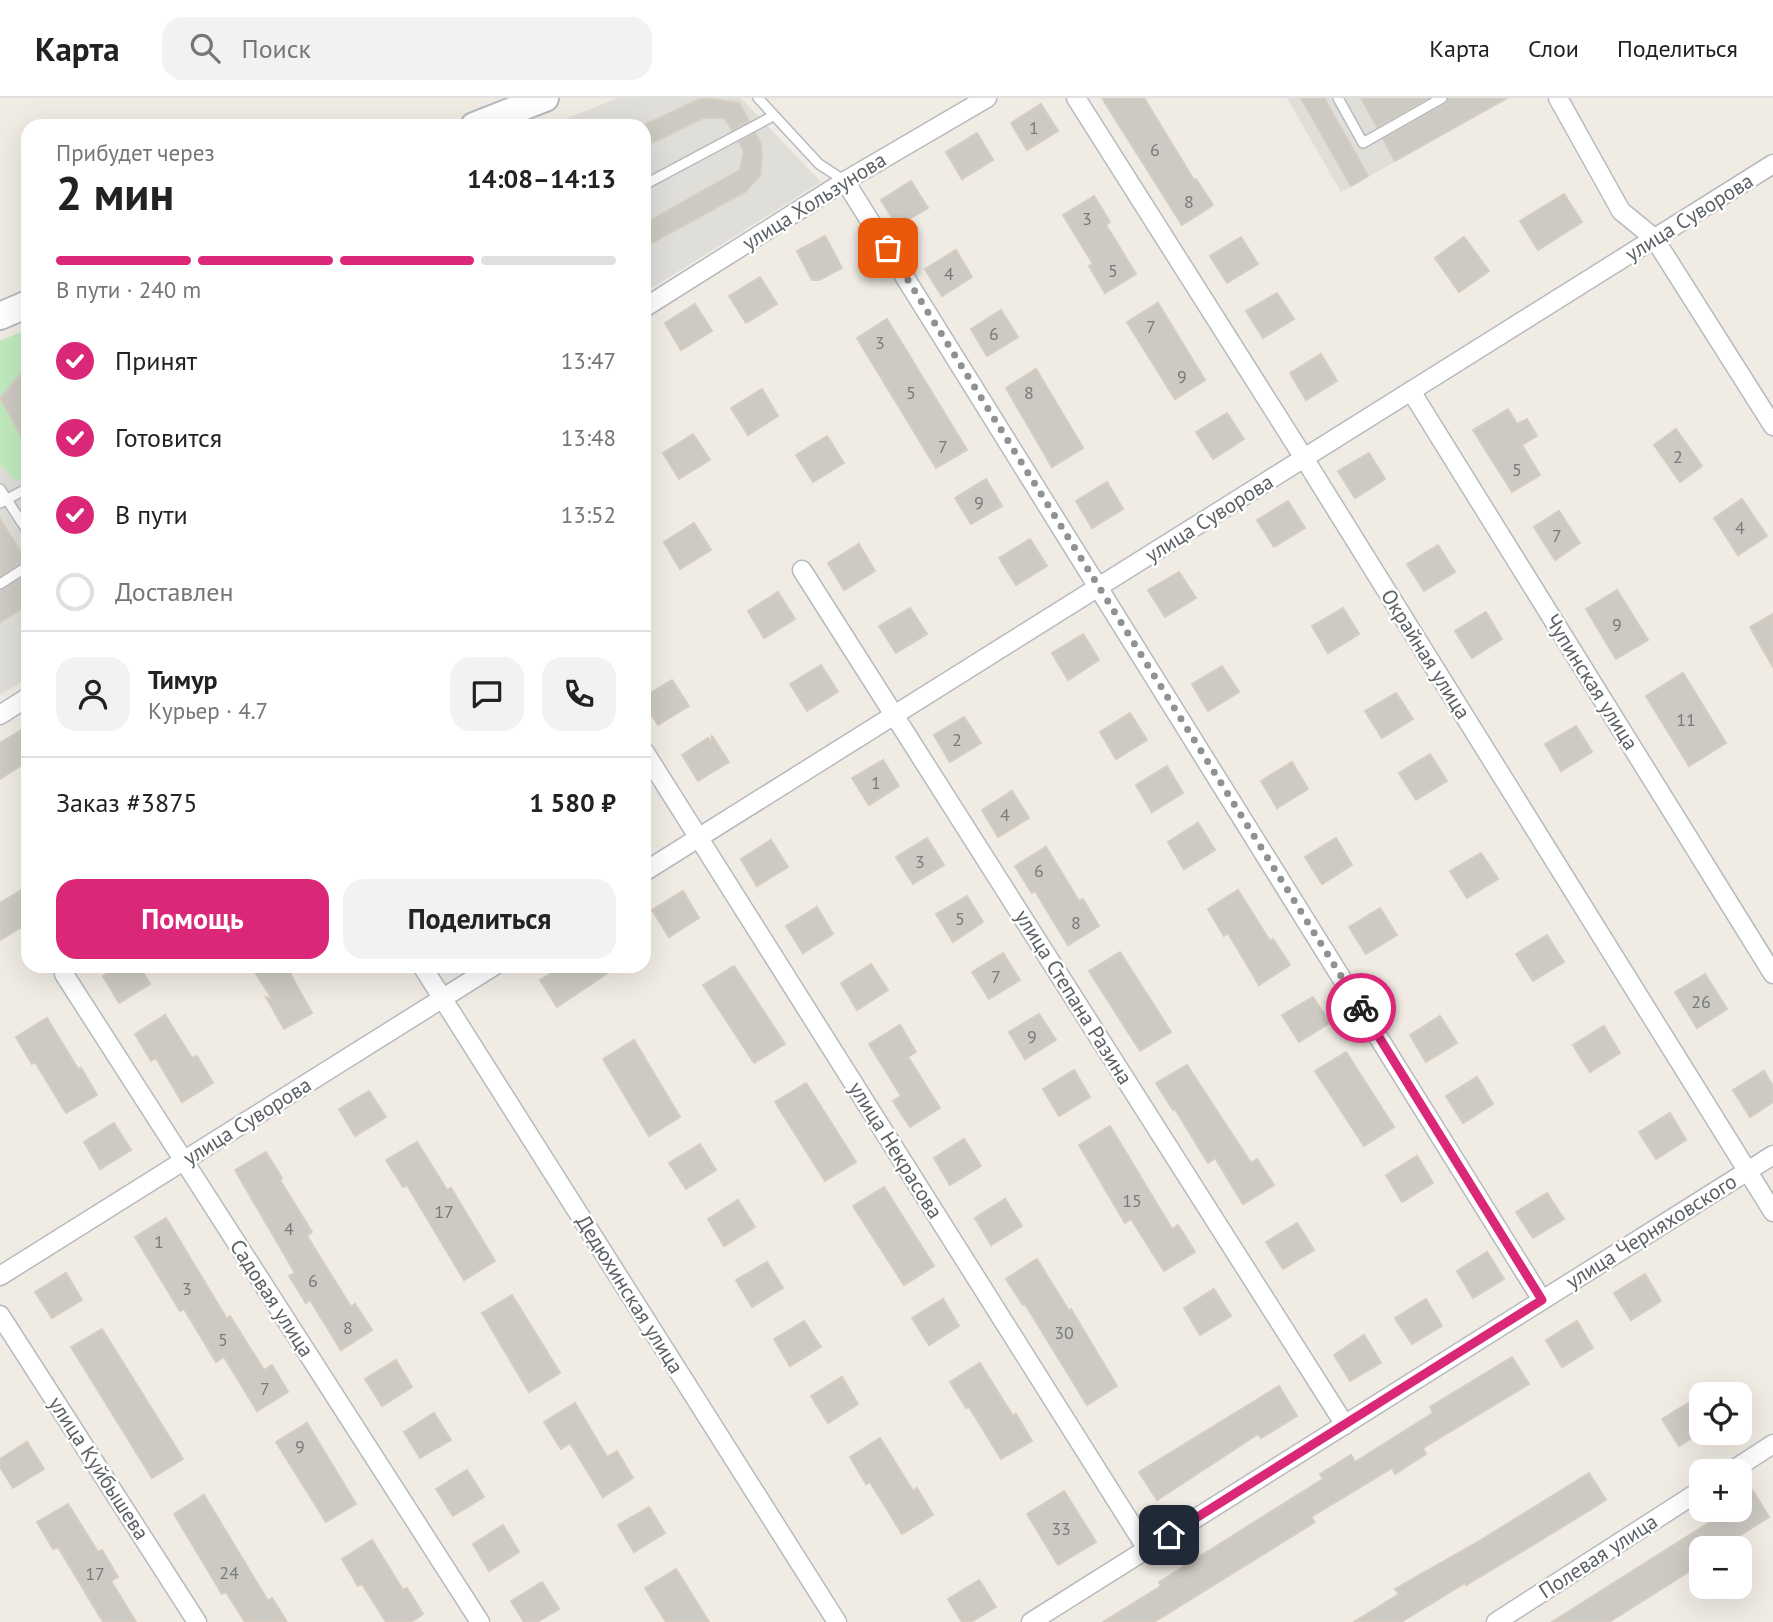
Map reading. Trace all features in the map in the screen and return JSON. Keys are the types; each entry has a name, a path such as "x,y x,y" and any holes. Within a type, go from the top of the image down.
{"main road":[{"path":"492,119 545,98"},
{"path":"0,316 21,307"}],"street":[{"name":"улица Хользунова","path":"651,304 845,181 987,98"},
{"name":"Окрайная улица","path":"1076,98 1304,458 1773,1212"},
{"path":"1559,98 1621,211 1654,238 1773,426"},
{"name":"улица Суворова","path":"651,868 1773,164"},
{"path":"845,181 1542,1300"},
{"name":"Чупинская улица","path":"1411,391 1773,974"},
{"name":"улица Степана Разина","path":"802,570 1345,1425"},
{"path":"0,715 21,702"},
{"name":"улица Некрасова","path":"651,762 1147,1549"},
{"name":"Дедюхинская улица","path":"427,973 837,1622"},
{"name":"улица Суворова","path":"0,1276 483,973"},
{"name":"Садовая улица","path":"64,974 480,1622"},
{"name":"улица Черняховского","path":"1031,1622 1773,1154"},
{"name":"улица Куйбышева","path":"0,1315 197,1622"},
{"path":"1750,1459 1773,1444"},
{"name":"Полевая улица","path":"1496,1622 1689,1498"}],"lane":[{"path":"758,98 819,163 845,181"},
{"path":"1338,98 1363,142 1442,98"},
{"path":"651,181 773,116"},
{"path":"0,489 3,501 21,523"},
{"path":"3,501 21,492"},
{"path":"0,584 21,570"}],"shaded area":[{"path":"618,98 741,98 821,182 651,289 651,119 566,119"},
{"path":"1287,98 1508,98 1341,192"},
{"path":"21,332 21,682 0,695 0,341"}],"green space":[{"path":"21,332 21,375 0,398 0,341"},
{"path":"0,398 21,436 21,479 16,481 0,465"}],"building":[{"path":"702,98 739,103 749,121 732,130 724,118 703,118 651,144 651,122"},
{"path":"1102,98 1144,98 1194,180 1196,179 1213,205 1182,225"},
{"path":"1301,98 1324,98 1368,176 1351,186"},
{"path":"1361,98 1428,98 1377,127"},
{"path":"1449,98 1507,98 1395,161 1383,139 1445,104"},
{"path":"1041,104 1058,131 1027,150 1011,123"},
{"path":"755,133 761,144 760,175 745,192 651,243 651,220 740,170 744,152 739,142"},
{"path":"977,133 993,160 962,179 946,152"},
{"path":"911,181 928,208 897,226 881,200"},
{"path":"1564,194 1582,222 1538,250 1520,221"},
{"path":"1094,196 1110,222 1106,225 1136,274 1105,293 1089,266 1093,264 1063,215"},
{"path":"825,236 842,268 819,280 812,280 797,251"},
{"path":"1241,237 1258,264 1227,283 1210,256"},
{"path":"1464,237 1489,271 1459,292 1435,258"},
{"path":"956,250 972,277 942,296 925,269"},
{"path":"760,277 777,304 746,323 729,296"},
{"path":"1277,293 1294,319 1263,338 1246,311"},
{"path":"1158,303 1205,380 1175,399 1127,322"},
{"path":"695,304 712,331 681,350 665,323"},
{"path":"1001,310 1018,337 987,356 971,329"},
{"path":"887,319 967,450 936,468 857,338"},
{"path":"1321,354 1337,381 1306,400 1290,373"},
{"path":"1036,369 1083,448 1052,467 1006,388"},
{"path":"21,374 21,436 0,398"},
{"path":"762,389 778,416 748,435 731,408"},
{"path":"1508,409 1517,424 1527,419 1537,436 1522,445 1540,475 1512,492 1473,430"},
{"path":"1227,413 1244,439 1213,459 1196,432"},
{"path":"1676,429 1702,466 1680,482 1654,445"},
{"path":"693,434 710,460 679,479 663,453"},
{"path":"827,436 844,463 813,482 796,455"},
{"path":"1369,453 1385,479 1355,498 1338,471"},
{"path":"986,479 1002,506 971,524 955,498"},
{"path":"1107,482 1123,509 1092,528 1076,501"},
{"path":"1742,499 1767,536 1738,555 1714,518"},
{"path":"1288,501 1305,528 1274,547 1257,520"},
{"path":"1559,511 1580,543 1555,560 1534,527"},
{"path":"0,519 21,552 21,563 0,576"},
{"path":"694,523 711,550 680,569 664,542"},
{"path":"1030,539 1047,566 1016,585 999,558"},
{"path":"859,544 875,571 844,590 828,563"},
{"path":"1438,545 1455,572 1424,591 1407,564"},
{"path":"1179,572 1196,598 1165,617 1148,590"},
{"path":"21,578 21,609 0,622 0,591"},
{"path":"1617,590 1648,640 1616,659 1586,609"},
{"path":"778,592 795,619 764,638 748,611"},
{"path":"910,608 927,634 896,653 879,626"},
{"path":"1343,608 1359,634 1328,653 1312,626"},
{"path":"1486,612 1502,639 1472,658 1455,631"},
{"path":"1773,614 1773,667 1750,627"},
{"path":"1083,634 1099,660 1068,680 1052,653"},
{"path":"821,665 838,692 807,711 790,684"},
{"path":"1222,666 1239,692 1208,711 1192,684"},
{"path":"1683,673 1726,743 1689,766 1646,696"},
{"path":"672,680 689,706 658,725 651,714 651,693"},
{"path":"1396,693 1413,719 1382,738 1365,711"},
{"path":"1130,713 1147,740 1116,759 1100,732"},
{"path":"964,717 981,743 950,762 934,735"},
{"path":"1576,726 1592,752 1561,771 1545,744"},
{"path":"21,730 21,766 0,779 0,743"},
{"path":"712,736 729,762 698,781 682,755 708,738 710,742"},
{"path":"1430,754 1447,781 1416,800 1399,773"},
{"path":"883,760 899,786 869,805 852,778"},
{"path":"1292,762 1308,789 1277,808 1261,781"},
{"path":"1167,766 1183,793 1152,812 1136,785"},
{"path":"1012,791 1029,818 998,837 982,810"},
{"path":"1198,823 1215,850 1184,869 1168,842"},
{"path":"927,838 944,865 913,884 896,857"},
{"path":"1336,838 1352,865 1322,884 1305,857"},
{"path":"771,840 788,867 757,886 741,859"},
{"path":"1046,847 1079,901 1083,899 1099,926 1068,945 1035,891 1032,893 1015,866"},
{"path":"1481,853 1498,879 1467,898 1450,871"},
{"path":"21,890 21,927 0,940 0,903"},
{"path":"1238,890 1270,941 1273,939 1290,965 1259,985 1228,933 1224,936 1208,909"},
{"path":"683,891 699,918 669,937 652,910"},
{"path":"967,896 983,922 953,942 936,914"},
{"path":"817,907 833,934 803,953 786,926"},
{"path":"1380,908 1397,935 1366,954 1349,927"},
{"path":"1547,935 1564,962 1533,981 1516,954"},
{"path":"1120,952 1171,1032 1140,1051 1089,971"},
{"path":"1003,953 1020,980 989,999 972,972"},
{"path":"871,964 888,990 857,1010 841,983"},
{"path":"734,966 785,1044 754,1063 703,985"},
{"path":"108,973 143,973 150,984 119,1003 103,976"},
{"path":"255,973 290,973 312,1013 284,1029 266,997 272,999"},
{"path":"552,973 608,973 557,1007 540,980"},
{"path":"1705,974 1727,1009 1697,1028 1675,992"},
{"path":"1313,997 1330,1023 1299,1042 1282,1015"},
{"path":"1039,1014 1056,1040 1025,1059 1009,1032"},
{"path":"165,1015 192,1058 197,1056 213,1083 182,1102 156,1058 151,1061 135,1034"},
{"path":"1440,1016 1457,1043 1426,1062 1410,1035"},
{"path":"47,1018 97,1095 66,1113 35,1062 32,1064 16,1037"},
{"path":"900,1025 916,1052 908,1057 940,1108 910,1127 893,1101 901,1096 869,1044"},
{"path":"1604,1026 1620,1053 1590,1072 1573,1045"},
{"path":"634,1040 680,1117 649,1136 603,1059"},
{"path":"1346,1052 1394,1127 1364,1146 1315,1071"},
{"path":"1187,1065 1251,1163 1257,1159 1274,1185 1243,1204 1215,1158 1208,1163 1156,1083"},
{"path":"1074,1070 1090,1097 1059,1116 1043,1089"},
{"path":"1764,1071 1773,1086 1773,1102 1750,1117 1733,1090"},
{"path":"1477,1077 1493,1104 1463,1123 1446,1096"},
{"path":"806,1083 856,1162 825,1181 775,1102"},
{"path":"369,1091 386,1117 355,1136 339,1109"},
{"path":"1670,1113 1686,1140 1656,1159 1639,1132"},
{"path":"114,1123 131,1150 100,1169 84,1142"},
{"path":"1110,1126 1172,1229 1178,1225 1195,1252 1164,1271 1131,1219 1125,1223 1079,1145"},
{"path":"964,1139 981,1166 950,1185 934,1158"},
{"path":"417,1142 447,1190 451,1188 495,1261 464,1280 407,1185 403,1187 386,1160"},
{"path":"700,1144 716,1170 686,1189 669,1163"},
{"path":"266,1152 312,1232 307,1236 351,1307 355,1304 372,1330 341,1350 310,1300 306,1303 289,1276 295,1273 235,1170"},
{"path":"1417,1156 1433,1183 1402,1202 1386,1175"},
{"path":"884,1187 934,1266 904,1285 853,1206"},
{"path":"1547,1193 1564,1219 1533,1238 1516,1212"},
{"path":"1005,1199 1022,1226 991,1245 975,1218"},
{"path":"738,1200 755,1227 724,1246 708,1219"},
{"path":"166,1218 227,1319 230,1316 264,1370 272,1365 288,1392 257,1411 224,1357 216,1362 184,1309 180,1311 135,1237"},
{"path":"1297,1223 1314,1250 1283,1269 1266,1242"},
{"path":"1487,1252 1504,1279 1473,1298 1457,1271"},
{"path":"1037,1259 1069,1311 1071,1309 1117,1386 1087,1405 1025,1304 1023,1305 1006,1279"},
{"path":"767,1262 783,1288 752,1307 736,1280"},
{"path":"66,1273 82,1300 52,1318 35,1292"},
{"path":"1645,1274 1661,1301 1631,1320 1614,1293"},
{"path":"1214,1289 1231,1316 1200,1335 1184,1308"},
{"path":"512,1295 560,1373 529,1392 482,1313"},
{"path":"943,1299 959,1326 929,1345 912,1318"},
{"path":"1426,1299 1442,1326 1412,1344 1395,1318"},
{"path":"804,1321 821,1347 790,1366 774,1339"},
{"path":"1577,1321 1593,1348 1562,1367 1546,1340"},
{"path":"102,1329 183,1459 152,1478 71,1347"},
{"path":"1364,1335 1381,1363 1350,1381 1334,1355"},
{"path":"1512,1357 1529,1384 1423,1448 1426,1454 1395,1474 1392,1468 1311,1517 1315,1522 1154,1622 1103,1622 1161,1586 1159,1582 1323,1479 1320,1474 1351,1455 1355,1462 1433,1413 1430,1407"},
{"path":"396,1360 412,1387 382,1406 365,1379"},
{"path":"980,1363 1032,1441 1001,1459 950,1382"},
{"path":"842,1377 858,1404 828,1423 811,1396"},
{"path":"1279,1386 1297,1416 1261,1438 1258,1434 1157,1500 1139,1472"},
{"path":"1689,1402 1689,1440 1679,1446 1662,1419"},
{"path":"575,1403 607,1457 617,1451 633,1478 603,1497 570,1443 561,1449 544,1422"},
{"path":"434,1413 451,1440 420,1458 404,1432"},
{"path":"307,1423 356,1504 326,1522 276,1442"},
{"path":"880,1438 913,1491 917,1488 933,1515 902,1534 870,1482 866,1484 850,1457"},
{"path":"27,1442 44,1469 13,1488 0,1467 0,1459"},
{"path":"467,1470 484,1497 453,1516 436,1489"},
{"path":"1589,1473 1606,1500 1401,1622 1354,1622 1399,1594 1395,1589"},
{"path":"1064,1491 1096,1542 1058,1565 1027,1514"},
{"path":"1752,1492 1769,1517 1739,1536 1689,1536 1689,1572 1609,1622 1552,1622 1710,1522 1752,1522"},
{"path":"204,1495 268,1601 272,1598 287,1622 245,1622 226,1592 222,1594 174,1514"},
{"path":"68,1504 98,1552 102,1550 118,1577 111,1581 136,1622 103,1622 58,1547 53,1549 37,1522"},
{"path":"649,1507 665,1533 634,1552 618,1525"},
{"path":"503,1525 519,1552 489,1571 473,1544"},
{"path":"372,1540 403,1590 407,1588 423,1614 411,1622 386,1622 362,1584 358,1586 342,1559"},
{"path":"676,1569 709,1622 666,1622 645,1588"},
{"path":"979,1580 996,1607 971,1622 962,1622 948,1599"},
{"path":"542,1582 559,1609 537,1622 524,1622 511,1601"}],"way so far":[{"path":"888,248 1361,1008"}],"route":[{"path":"1169,1535 1542,1300 1361,1008"}]}
